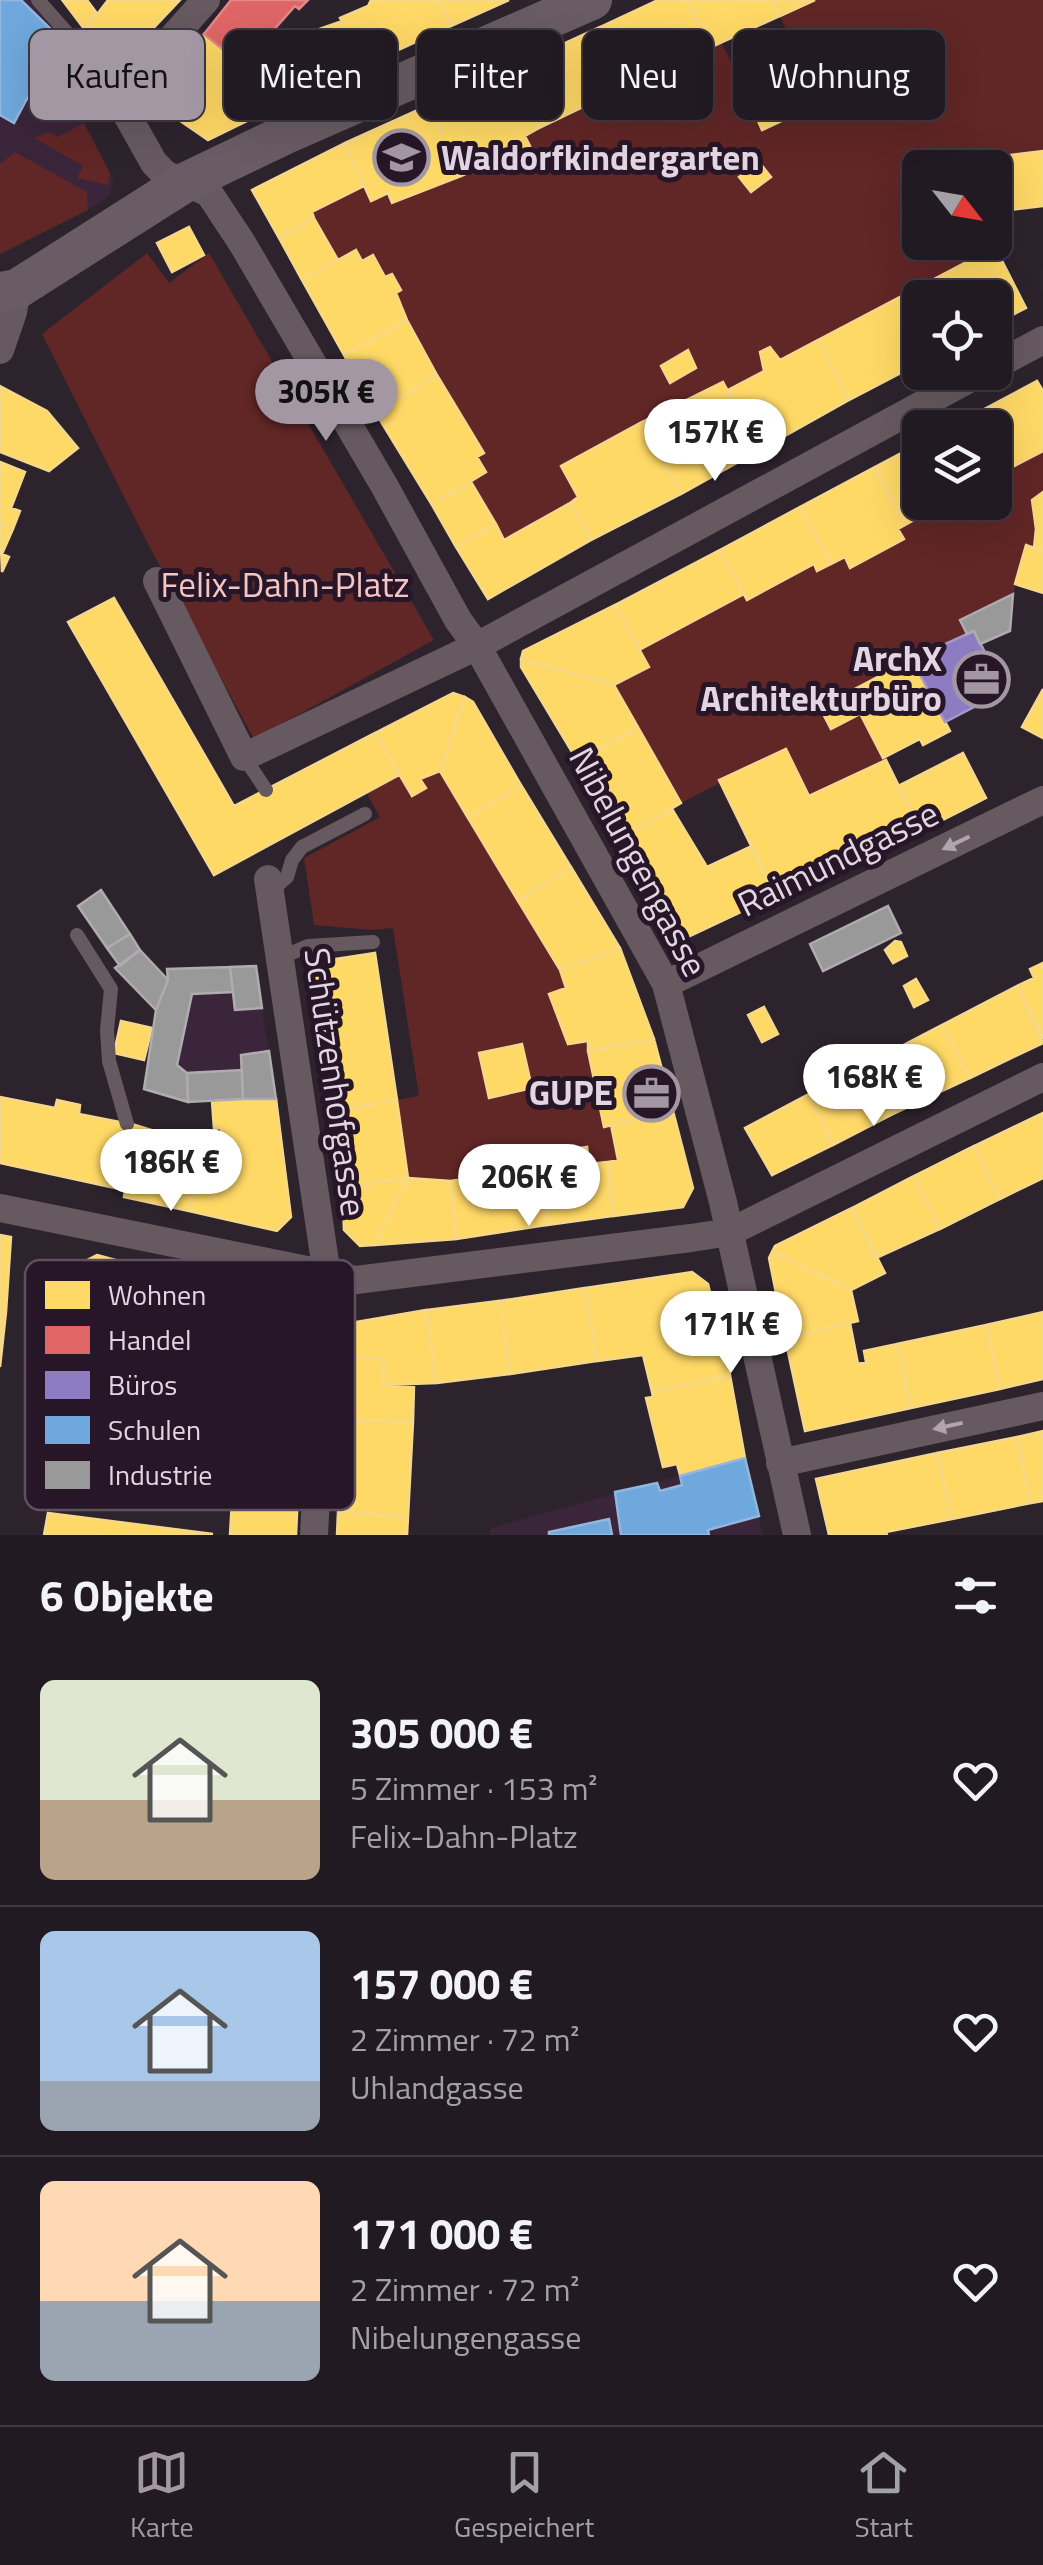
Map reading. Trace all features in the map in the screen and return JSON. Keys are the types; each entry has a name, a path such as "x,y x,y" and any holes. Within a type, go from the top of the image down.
{"main road":[{"path":"8,290 184,183 592,0"}],"street":[{"path":"179,30 206,0"},
{"path":"129,120 165,174 208,193 242,243 476,646"},
{"path":"0,350 14,312 8,290"},
{"path":"1012,357 1043,340"},
{"path":"156,581 244,757 476,646 949,390"},
{"name":"Nibelungengasse","path":"476,646 666,984 730,1232 796,1535"},
{"name":"Raimundgasse","path":"666,984 1043,800"},
{"name":"Schützenhofgasse","path":"269,886 326,1260"},
{"path":"355,1280 730,1232 1043,1077"},
{"path":"0,1208 251,1260"},
{"path":"780,1463 1043,1406"},
{"name":"Schützenhofgasse","path":"314,1535 315,1510"}],"lane":[{"path":"38,0 64,30"},
{"path":"244,757 266,790"},
{"path":"269,886 287,878 292,860 302,847 365,814"},
{"path":"77,934 111,989 109,1061 127,1124"},
{"path":"280,958 308,946 374,942"}],"shaded area":[{"path":"0,0 34,0 57,30 30,30 30,120 82,120 114,180 109,195 100,203 0,255"},
{"path":"256,966 276,1099 188,1102 156,1010 168,980 167,969"},
{"path":"745,1458 763,1535 490,1535 490,1528"}],"green space":[{"path":"815,0 1043,0 1043,151 1012,155 1012,150 902,150 902,260 970,260 932,280 902,280 902,296 780,360 770,347 760,352 764,371 728,390 722,382 562,465 578,497 504,540 471,482 486,472 477,457 484,453 401,310 404,308 392,274 385,277 373,255 362,261 355,250 338,260 312,212 364,186 371,200 388,193 393,203 529,146 525,136 583,108 583,120 713,120 713,47 722,43 733,66 733,120 759,120 763,129 783,120 945,120 945,30 786,30 780,16"},
{"path":"84,123 110,173 108,185 77,178 83,166 34,138 49,132 58,137"},
{"path":"15,152 87,192 88,210 0,254 0,164"},
{"name":"Felix-Dahn-Platz","path":"147,253 169,283 209,253 434,640 254,739 148,544 42,334"},
{"path":"1043,451 1043,492 1032,500 1034,548 1026,546 1013,594 967,634 819,706 832,728 860,714 884,761 809,796 786,749 681,803 614,685 648,667 639,650 744,594 748,600 814,564 818,571 845,557 851,567 903,540 898,529 915,520 1012,520 1012,467"},
{"path":"440,771 560,970 566,988 549,995 568,1044 588,1041 604,1126 611,1125 618,1160 589,1164 586,1147 539,1154 541,1167 450,1181 408,1178 397,1100 419,1096 393,928 314,925 304,858 380,817 366,792 399,775 412,796 425,788 420,779","holes":["522,1044 532,1088 490,1098 479,1053"]}],"building: Wohnen":[{"path":"87,0 96,12 85,30 63,1"},
{"path":"108,0 180,0 152,30 85,30"},
{"path":"371,0 439,0 451,26 417,30 417,41 397,51 397,30 345,30 340,18 368,6"},
{"path":"439,0 509,0 451,26"},
{"path":"658,0 688,0 701,30 601,30 600,27"},
{"path":"688,0 772,0 780,16 749,30 733,30 733,37 713,46 713,30 701,30"},
{"path":"772,0 815,0 780,16"},
{"path":"342,21 346,30 316,30"},
{"path":"204,34 224,51 224,120 249,120 208,140 179,120 204,120"},
{"path":"583,35 583,107 563,117 563,44"},
{"path":"417,110 417,120 436,120 461,176 392,203 388,193 371,201 345,143"},
{"path":"436,120 535,120 539,128 525,136 530,146 461,176"},
{"path":"535,120 556,120 539,128"},
{"path":"758,120 784,120 762,130"},
{"path":"345,143 364,186 312,212 314,218 279,238 252,190"},
{"path":"1043,151 1043,206 1012,210 1012,155"},
{"path":"759,162 771,177 751,192 739,177"},
{"path":"314,218 338,260 302,280 279,238"},
{"path":"189,227 204,255 172,272 157,243"},
{"path":"356,250 362,261 373,255 385,277 392,274 401,290 396,293 407,320 344,355 302,280"},
{"path":"970,260 1002,260 1012,280 932,280"},
{"path":"1012,280 1026,308 1012,315"},
{"path":"902,296 902,372 849,400 818,340"},
{"path":"407,320 437,375 375,412 344,355"},
{"path":"818,340 849,400 760,450 728,390 764,371 760,352 770,347 780,360"},
{"path":"688,350 696,368 670,383 661,366"},
{"path":"437,375 484,453 477,457 486,472 432,505 375,412"},
{"path":"1037,381 1043,391 1043,451 1012,467 1012,410 982,410"},
{"path":"723,382 760,450 681,494 642,422"},
{"path":"0,386 47,411 78,448 49,471 0,452"},
{"path":"642,422 681,494 591,540 570,503 578,497 561,466"},
{"path":"902,453 902,519 875,467"},
{"path":"0,462 25,472 11,508 20,511 13,529 0,524"},
{"path":"875,467 905,525 898,529 904,539 850,568 845,557 831,564 800,507"},
{"path":"471,482 496,524 456,547 432,505"},
{"path":"1043,492 1043,551 1034,548 1032,500"},
{"path":"570,503 591,540 488,599 456,547 496,524 504,540"},
{"path":"800,507 831,564 817,571 814,564 747,600 720,550"},
{"path":"0,524 13,529 2,554 9,557 2,572"},
{"path":"1026,545 1043,551 1043,593 1015,584"},
{"path":"720,550 744,594 639,650 615,605"},
{"path":"114,598 234,806 375,733 399,775 214,875 68,622"},
{"path":"615,605 649,667 614,685 521,659 523,651"},
{"path":"521,659 614,685 638,727 578,762 521,667"},
{"path":"912,659 950,731 923,745 920,739 883,758 849,692"},
{"path":"1043,689 1043,738 1022,727"},
{"path":"849,692 860,714 831,729 819,706"},
{"path":"453,693 465,697 440,771 420,779 426,788 412,796 375,733"},
{"path":"465,697 473,702 521,785 468,818 440,771"},
{"path":"638,727 681,803 625,836 578,762"},
{"path":"786,749 809,796 886,760 921,831 776,897 719,780"},
{"path":"963,753 986,798 921,831 898,786"},
{"path":"521,785 571,867 518,901 468,818"},
{"path":"672,809 707,867 752,846 775,896 686,938 625,836"},
{"path":"571,867 620,948 560,970 518,901"},
{"path":"895,941 901,942 907,956 893,963 885,950"},
{"path":"620,948 654,1039 588,1051 588,1041 568,1044 549,994 566,988 560,970"},
{"path":"375,953 397,1100 332,1111 309,963"},
{"path":"1043,963 1043,1039 1017,986 1034,978 1030,969"},
{"path":"916,979 928,1000 914,1007 904,986"},
{"path":"1017,986 1043,1043 970,1078 942,1025"},
{"path":"764,1007 778,1034 762,1042 748,1015"},
{"path":"121,1021 152,1028 144,1060 114,1053"},
{"path":"942,1025 970,1078 895,1113 869,1063"},
{"path":"654,1039 673,1111 604,1127 588,1051"},
{"path":"522,1044 532,1088 489,1098 479,1053"},
{"path":"869,1063 895,1113 833,1145 809,1094"},
{"path":"809,1094 833,1145 772,1175 745,1128"},
{"path":"0,1097 55,1108 57,1100 80,1105 79,1114 135,1125 124,1190 0,1163"},
{"path":"276,1099 291,1217 277,1231 189,1211 204,1148 222,1152 221,1128 214,1129 212,1101"},
{"path":"397,1100 408,1178 342,1188 332,1111"},
{"path":"673,1111 693,1188 683,1207 613,1216 608,1162 618,1160 611,1125"},
{"path":"1043,1113 1043,1178 1000,1199 974,1146"},
{"path":"135,1125 184,1140 182,1144 204,1148 189,1211 124,1197"},
{"path":"974,1146 1000,1199 940,1229 914,1176"},
{"path":"587,1147 589,1164 608,1162 613,1216 547,1225 539,1154"},
{"path":"541,1167 547,1225 456,1239 450,1181"},
{"path":"914,1176 940,1229 876,1258 852,1208"},
{"path":"408,1178 374,1245 360,1246 344,1230 342,1188"},
{"path":"408,1178 450,1181 456,1239 374,1245"},
{"path":"852,1208 885,1273 851,1290 772,1252 775,1246"},
{"path":"0,1235 11,1237 6,1312 0,1312"},
{"path":"772,1252 851,1290 858,1321 785,1338 769,1258"},
{"path":"97,1255 115,1260 87,1260"},
{"path":"692,1272 708,1284 730,1375 652,1392 643,1355 597,1361 585,1288"},
{"path":"585,1288 597,1361 510,1374 499,1301"},
{"path":"499,1301 510,1374 436,1383 426,1310"},
{"path":"426,1310 436,1383 383,1385 384,1359 355,1358 355,1322"},
{"path":"0,1312 6,1312 0,1367"},
{"path":"1043,1312 1043,1379 1000,1389 986,1325"},
{"path":"850,1323 858,1364 866,1362 864,1351 897,1344 911,1408 805,1431 785,1338"},
{"path":"986,1325 1000,1389 911,1408 897,1344"},
{"path":"355,1358 384,1359 383,1385 414,1386 413,1422 355,1420"},
{"path":"730,1375 745,1458 680,1475 677,1464 663,1467 646,1398 653,1397 652,1392"},
{"path":"355,1420 413,1422 408,1517 338,1512 355,1510"},
{"path":"1043,1431 1043,1501 1031,1503 1017,1437"},
{"path":"1017,1437 1031,1503 952,1519 937,1453"},
{"path":"937,1453 952,1519 886,1532 887,1535 829,1535 816,1479"},
{"path":"231,1510 297,1510 296,1535 230,1535"},
{"path":"338,1512 408,1517 407,1535 337,1535"},
{"path":"48,1513 213,1534 44,1535"}],"building: Handel":[{"path":"231,0 308,0 299,9 295,6 274,30 224,30 224,50 204,34"}],"building: Büros":[{"path":"974,631 1005,691 945,722 912,659"}],"building: Schulen":[{"path":"0,0 21,0 52,30 30,30 30,96 14,123 0,115"},
{"path":"745,1458 759,1516 708,1530 709,1535 621,1535 615,1492 657,1483 660,1491 682,1485 680,1476"},
{"path":"609,1519 612,1535 549,1535 549,1532"}],"building: Industrie":[{"path":"1013,594 1010,631 980,644 974,631 967,634 960,620"},
{"path":"101,890 130,934 107,948 78,906"},
{"path":"888,906 901,933 823,971 810,944"},
{"path":"130,934 140,950 120,966 107,948"},
{"path":"140,950 168,980 156,1010 115,968"},
{"path":"256,966 262,1008 235,1010 230,967"},
{"path":"230,967 233,992 192,994 177,1065 187,1073 188,1102 144,1089 156,1010 168,980 167,969"},
{"path":"269,1051 276,1099 243,1099 241,1055"},
{"path":"242,1070 243,1099 188,1102 187,1073"}],"place":[{"name":"Waldorfkindergarten","path":"402,158"},
{"name":"ArchX Architekturbüro","path":"981,679"},
{"name":"GUPE","path":"652,1093"}]}
